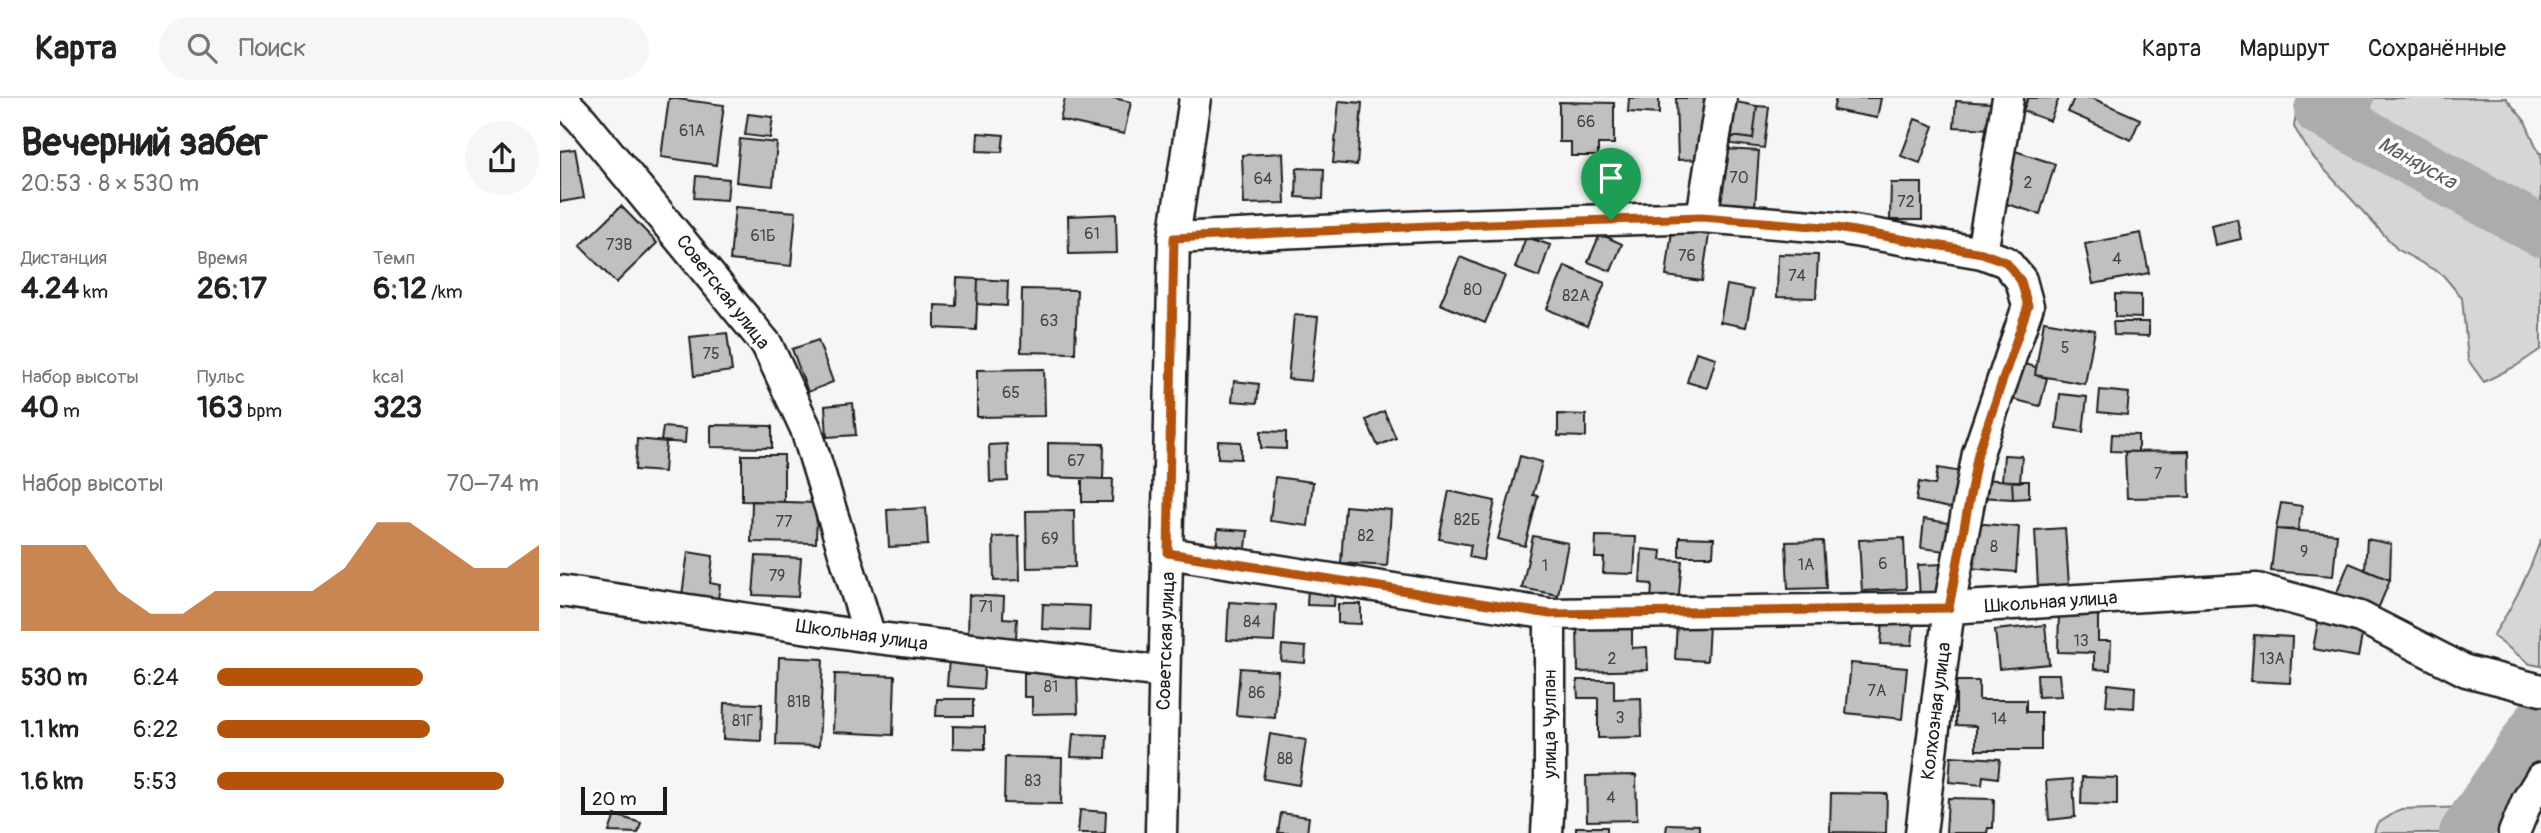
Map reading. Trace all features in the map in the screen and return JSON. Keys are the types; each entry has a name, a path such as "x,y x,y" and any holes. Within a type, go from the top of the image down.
{"street":[{"name":"Советская улица","path":"561,98 767,345 806,429 870,637"},
{"name":"Советская улица","path":"1161,833 1174,238 1195,98"},
{"path":"1702,217 1721,98"},
{"path":"1174,238 1702,217 1837,228 1982,253 2008,98"},
{"name":"Колхозная улица","path":"1921,833 1949,608 1978,453 2028,306 2021,281 2006,262 1982,253"},
{"name":"Школьная улица","path":"1168,553 1550,614 1949,608 2257,589 2360,617 2466,671 2541,690"},
{"name":"Школьная улица","path":"560,591 870,637 1164,672"},
{"name":"улица Чулпан","path":"1547,833 1550,780 1550,614"},
{"path":"2514,833 2541,778"}],"shaded area":[{"path":"2298,98 2506,98 2525,121 2541,153 2541,349 2516,366 2484,382 2468,360 2462,298 2443,275 2397,249 2312,156 2294,127"},
{"path":"2541,539 2541,666 2530,664 2493,636 2520,589"},
{"path":"2541,701 2541,744 2456,833 2374,833 2377,824 2401,809 2469,807 2518,715"}],"building":[{"path":"669,98 724,105 716,165 661,157"},
{"path":"1065,98 1114,98 1131,102 1124,134 1060,120"},
{"path":"1629,98 1659,98 1659,114 1628,112"},
{"path":"1676,98 1704,98 1705,159 1678,160"},
{"path":"1836,98 1881,98 1877,118 1833,110"},
{"path":"2028,98 2059,98 2050,121 2023,111"},
{"path":"2074,98 2092,98 2140,119 2131,140 2068,112"},
{"path":"1339,101 1362,103 1357,165 1333,163"},
{"path":"1956,101 1991,103 1990,129 1954,127"},
{"path":"1559,102 1614,103 1614,144 1598,144 1598,156 1571,156 1571,142 1559,142"},
{"path":"1736,102 1757,106 1753,139 1732,136"},
{"path":"1757,106 1769,107 1764,148 1731,144 1732,136 1753,139"},
{"path":"748,114 773,117 770,138 745,135"},
{"path":"1915,119 1934,126 1920,163 1901,156"},
{"path":"978,133 1004,135 1002,152 977,151"},
{"path":"740,139 777,143 773,186 736,182"},
{"path":"575,149 584,198 560,202 560,151"},
{"path":"1724,149 1759,151 1755,207 1720,205"},
{"path":"2015,151 2055,164 2040,214 2000,202"},
{"path":"1283,153 1285,203 1244,204 1242,155"},
{"path":"1297,168 1324,169 1323,199 1296,197"},
{"path":"696,176 729,179 727,200 694,198"},
{"path":"1891,183 1922,183 1922,220 1890,220"},
{"path":"621,206 657,243 616,283 580,246"},
{"path":"735,207 796,212 791,266 730,260"},
{"path":"1116,214 1117,253 1069,254 1068,216"},
{"path":"2237,219 2241,239 2215,245 2211,225"},
{"path":"1672,230 1709,235 1702,281 1666,276"},
{"path":"2141,233 2149,273 2093,284 2085,244"},
{"path":"1600,234 1622,244 1611,271 1588,262"},
{"path":"1526,237 1550,245 1539,277 1515,268"},
{"path":"1778,254 1818,255 1816,298 1777,297"},
{"path":"1460,257 1505,276 1485,323 1440,304"},
{"path":"1565,266 1605,283 1587,326 1547,309"},
{"path":"957,278 978,279 976,330 935,328 935,305 956,306"},
{"path":"978,279 1008,281 1007,306 977,304"},
{"path":"1727,285 1753,290 1746,327 1720,322"},
{"path":"1022,289 1077,290 1075,353 1021,352"},
{"path":"2115,294 2141,295 2141,318 2115,317"},
{"path":"1294,315 1318,317 1311,381 1288,379"},
{"path":"2044,321 2095,330 2085,384 2035,375"},
{"path":"2113,322 2149,322 2149,336 2114,335"},
{"path":"727,333 732,371 694,376 690,337"},
{"path":"818,340 833,382 808,392 792,349"},
{"path":"1696,352 1716,358 1707,388 1687,382"},
{"path":"2017,362 2036,367 2035,375 2047,378 2040,406 2008,398"},
{"path":"1044,369 1045,416 977,417 977,370"},
{"path":"1234,381 1259,384 1257,403 1232,401"},
{"path":"2100,390 2129,393 2127,415 2098,412"},
{"path":"2060,394 2087,397 2083,432 2056,428"},
{"path":"853,403 856,435 827,437 825,406"},
{"path":"1384,411 1396,438 1378,446 1366,420"},
{"path":"1558,414 1586,415 1586,437 1558,436"},
{"path":"711,425 772,426 772,448 711,447"},
{"path":"663,427 686,429 685,443 661,441"},
{"path":"1261,431 1286,432 1286,449 1261,448"},
{"path":"2112,434 2138,435 2138,452 2111,451"},
{"path":"637,439 666,442 664,472 635,470"},
{"path":"1218,441 1241,442 1241,459 1218,458"},
{"path":"1048,443 1104,444 1103,479 1048,477"},
{"path":"1007,444 1008,481 990,482 989,445"},
{"path":"2189,451 2190,497 2127,498 2125,452"},
{"path":"742,455 784,455 784,502 742,501"},
{"path":"2004,455 2022,456 2020,482 2002,481"},
{"path":"1520,456 1542,462 1533,495 1538,496 1525,546 1498,539"},
{"path":"1938,468 1962,472 1955,509 1916,501 1919,482 1935,485"},
{"path":"1275,477 1313,482 1308,526 1270,521"},
{"path":"1082,479 1113,479 1112,502 1082,502"},
{"path":"1980,479 2012,481 2013,499 1978,497"},
{"path":"2012,481 2029,481 2029,498 2013,499"},
{"path":"1449,491 1495,501 1483,560 1469,557 1471,545 1439,539"},
{"path":"752,501 817,503 816,543 751,542"},
{"path":"2281,503 2302,506 2298,530 2276,529"},
{"path":"1345,506 1391,510 1387,566 1341,563"},
{"path":"926,508 928,545 889,547 887,510"},
{"path":"1074,510 1075,567 1027,568 1026,511"},
{"path":"1924,519 1949,523 1945,551 1921,548"},
{"path":"1973,523 2019,527 2016,572 1969,568"},
{"path":"2065,528 2069,585 2038,587 2035,530"},
{"path":"1218,529 1248,531 1245,556 1216,553"},
{"path":"2276,529 2337,534 2333,576 2271,571"},
{"path":"1019,536 1020,580 994,581 993,537"},
{"path":"1533,536 1568,543 1558,595 1522,588"},
{"path":"1596,536 1636,537 1634,574 1603,573 1604,558 1595,558"},
{"path":"1679,537 1714,538 1713,556 1679,556"},
{"path":"1904,538 1906,589 1862,591 1859,540"},
{"path":"2367,539 2391,544 2390,580 2365,570"},
{"path":"1823,541 1826,588 1788,589 1786,542"},
{"path":"1642,549 1662,551 1661,560 1682,561 1678,604 1651,602 1652,584 1640,583"},
{"path":"688,552 713,556 710,583 720,585 718,599 682,595"},
{"path":"756,556 801,558 798,597 753,595"},
{"path":"2349,563 2390,580 2376,614 2335,597"},
{"path":"1944,564 1946,597 1920,598 1918,565"},
{"path":"1308,587 1335,588 1334,606 1307,605"},
{"path":"969,595 1004,597 1003,618 1017,619 1016,638 968,636"},
{"path":"1229,602 1276,605 1274,642 1227,640"},
{"path":"1043,604 1090,606 1089,631 1042,629"},
{"path":"1338,604 1361,604 1361,624 1338,623"},
{"path":"2059,612 2098,613 2098,641 2111,641 2110,670 2094,669 2094,653 2058,652"},
{"path":"1883,621 1914,622 1912,645 1881,644"},
{"path":"1677,622 1709,624 1707,661 1675,659"},
{"path":"2318,622 2363,630 2358,657 2313,649"},
{"path":"1632,625 1632,648 1647,647 1648,670 1578,672 1577,626"},
{"path":"2045,625 2049,664 1999,669 1995,630"},
{"path":"2254,635 2292,637 2290,683 2251,681"},
{"path":"1282,645 1306,647 1305,663 1281,661"},
{"path":"779,657 823,659 819,746 776,745"},
{"path":"949,658 985,661 983,689 947,686"},
{"path":"1851,663 1907,668 1902,719 1846,713"},
{"path":"1240,668 1278,671 1275,718 1236,715"},
{"path":"1054,672 1055,676 1077,676 1078,713 1032,714 1032,697 1024,697 1024,673"},
{"path":"835,674 895,676 893,735 833,732"},
{"path":"2037,674 2059,674 2061,696 2038,697"},
{"path":"1577,680 1614,680 1614,699 1641,698 1642,737 1598,738 1598,698 1578,698"},
{"path":"1956,681 1979,681 1979,700 2026,700 2026,712 2041,712 2041,750 1976,750 1976,726 1956,725"},
{"path":"2108,684 2135,687 2134,708 2106,706"},
{"path":"937,699 973,699 973,716 936,716"},
{"path":"724,703 762,704 761,741 723,739"},
{"path":"953,726 985,727 985,749 953,748"},
{"path":"1073,734 1107,735 1106,758 1071,757"},
{"path":"1270,734 1306,740 1299,785 1263,779"},
{"path":"1951,756 2000,759 1998,778 1983,776 1982,785 1949,782"},
{"path":"1005,757 1062,758 1061,804 1004,803"},
{"path":"1636,775 1637,820 1587,821 1586,776"},
{"path":"2082,777 2117,778 2117,805 2081,804"},
{"path":"2073,779 2075,817 2049,820 2046,781"},
{"path":"1831,793 1887,794 1886,833 1830,832"},
{"path":"1948,798 1994,799 1993,828 1988,828 1987,833 1946,833"},
{"path":"1080,810 1106,812 1105,833 1078,833"},
{"path":"1281,813 1309,817 1307,833 1278,833"},
{"path":"615,815 641,823 638,833 609,832"},
{"path":"1667,824 1699,825 1699,833 1666,833"},
{"path":"1576,827 1607,827 1607,833 1576,833"}],"waterway":[{"name":"Маняуска","path":"2348,98 2320,110 2541,231"},
{"name":"Маняуска","path":"2465,833 2541,720"}],"route":[{"path":"1702,217 1837,228 1982,253 2006,262 2021,281 2028,306 1978,453 1949,608 1550,614 1168,553 1174,238 1611,220 1702,217"}]}
